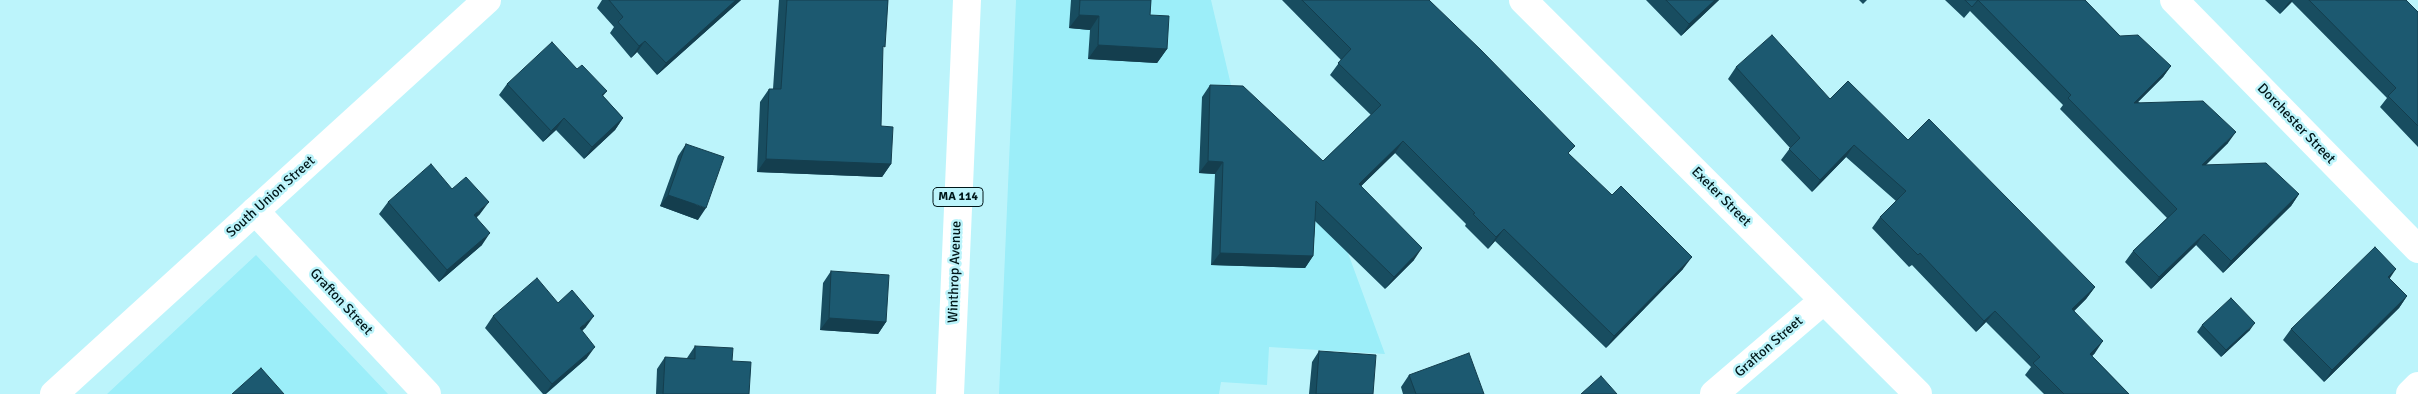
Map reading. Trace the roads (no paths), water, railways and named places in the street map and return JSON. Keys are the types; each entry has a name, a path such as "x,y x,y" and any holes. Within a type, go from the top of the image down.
{"street":[{"name":"South Union Street","path":"54,394 487,0"},
{"name":"Winthrop Avenue","path":"950,394 967,0"},
{"name":"Exeter Street","path":"1523,0 1918,394"},
{"name":"Dorchester Street","path":"2174,0 2418,249"},
{"name":"Grafton Street","path":"256,211 427,394"},
{"name":"Grafton Street","path":"1714,394 1824,300"},
{"path":"2410,394 2418,386"}]}
